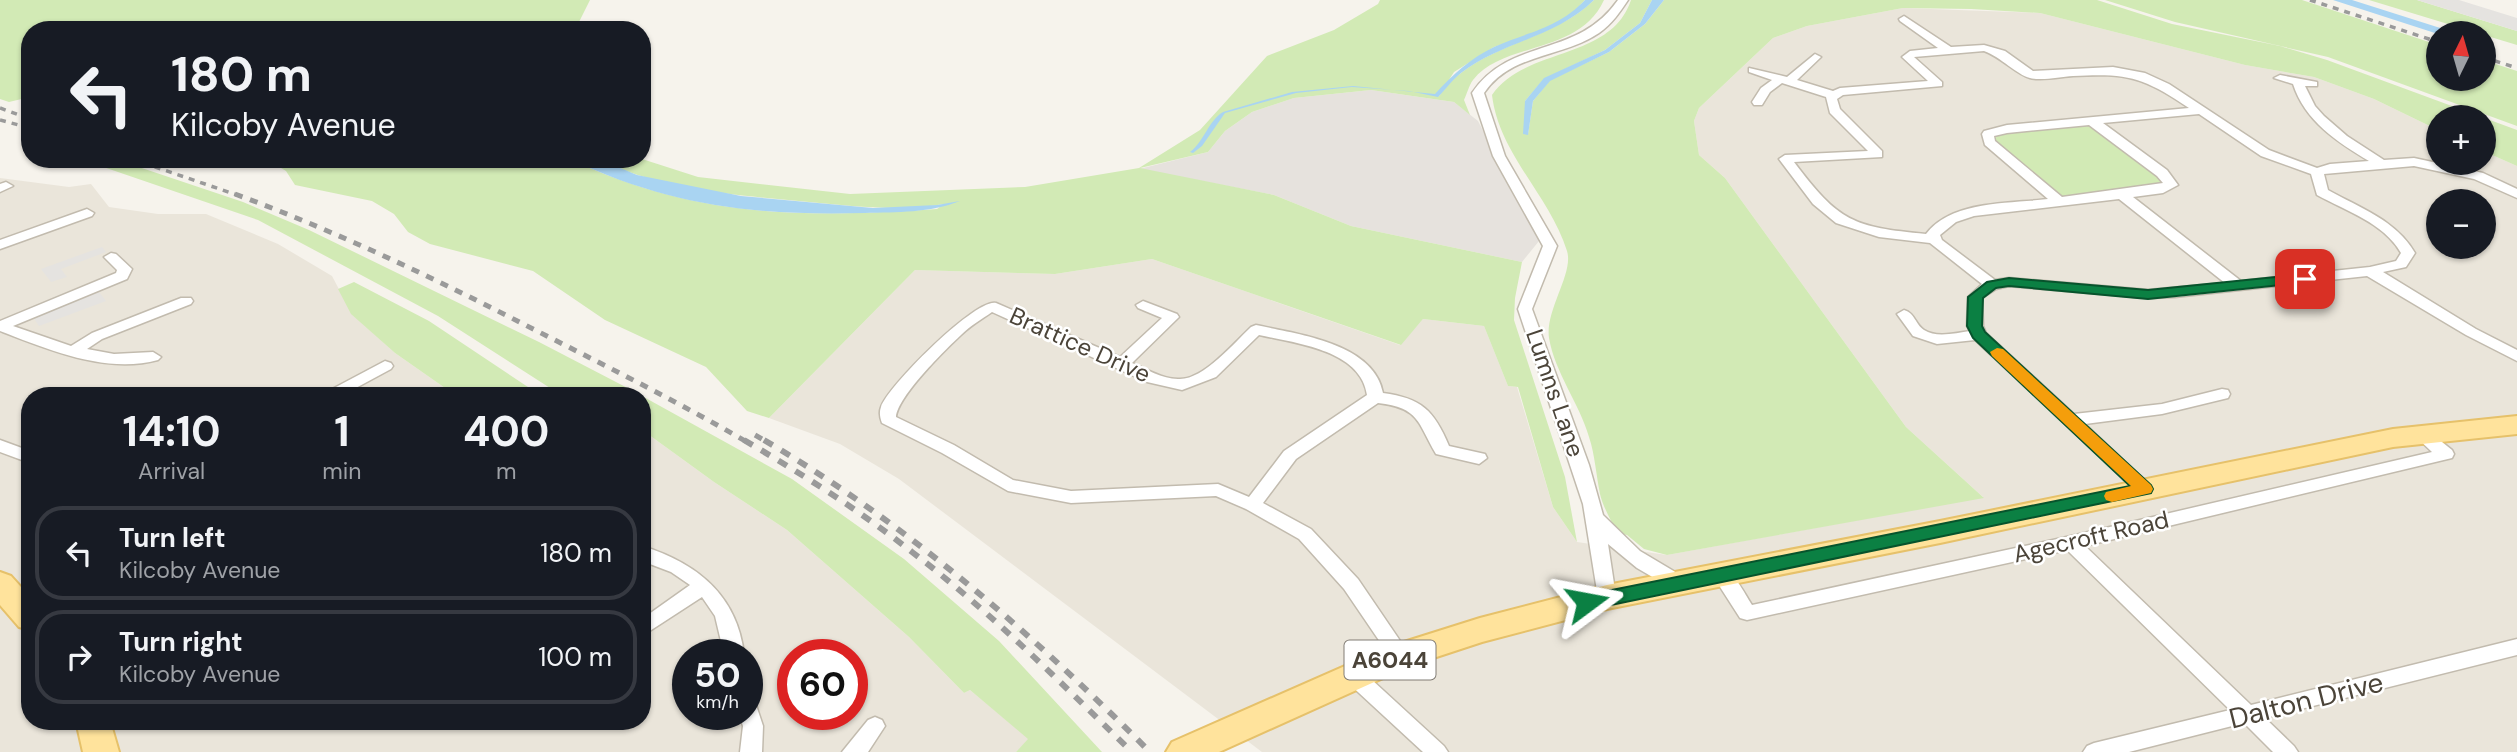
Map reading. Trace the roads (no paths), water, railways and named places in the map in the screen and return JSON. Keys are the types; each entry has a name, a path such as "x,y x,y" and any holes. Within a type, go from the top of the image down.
{"main road":[{"name":"Agecroft Road","path":"1184,752 1400,656 1480,630 1607,597 2421,434 2517,425"},
{"path":"0,584 21,608"},
{"path":"95,730 101,752"}],"street":[{"name":"Lumns Lane","path":"1607,597 1593,516 1580,465 1525,309 1550,246 1499,156 1478,93 1492,75 1513,62 1555,50 1590,34 1609,20 1623,0"},
{"path":"1904,19 1948,50"},
{"path":"1753,70 1833,95 1840,92 1938,84 1908,57 1910,54 1990,49 2032,75 2088,70 2131,72 2160,83 2265,153 2317,172 2379,162 2414,162 2478,176 2517,194"},
{"path":"1758,102 1765,90 1784,80 1815,57"},
{"path":"2280,78 2313,84"},
{"path":"2298,82 2301,97 2313,111 2341,137 2379,162"},
{"path":"1833,95 1831,102 1834,110 1878,154 1785,159 1824,207 1844,223 1866,230 1934,239"},
{"path":"2058,201 1995,148 1989,142 1988,135 2007,129 2201,110"},
{"path":"1992,285 1943,249 1934,239 1933,234 1938,228 1961,215 2165,189 2171,183 2149,163 2092,121"},
{"path":"2145,489 1979,334 1975,326 1975,297 1992,285 2009,282 2148,294 2370,271 2401,264 2408,253 2404,243 2394,232 2322,192 2317,172"},
{"path":"2121,194 2238,286"},
{"path":"0,245 87,213"},
{"path":"0,326 122,276 125,270 111,257"},
{"path":"2370,271 2516,362"},
{"path":"75,350 97,336 186,301"},
{"path":"1122,364 1172,317 1143,305"},
{"name":"Brattice Drive","path":"1376,397 1373,381 1366,369 1340,354 1298,339 1256,330 1210,374 1182,385 1153,378 991,306 957,330 917,373 889,407 888,419 948,449 1008,485 1071,497 1218,490 1252,505 1305,534 1351,584 1400,656"},
{"path":"1904,314 1918,332 1937,339 1979,334"},
{"path":"0,326 75,350 136,360 153,357"},
{"path":"344,387 385,366"},
{"path":"2073,419 2162,409 2222,394"},
{"path":"1252,505 1290,455 1376,397 1405,401 1430,420 1443,450 1479,458"},
{"name":"Agecroft Road","path":"1722,576 1747,613 2071,543 2446,454 2421,434"},
{"path":"0,446 21,454"},
{"path":"1593,516 1612,540 1629,555 1680,584"},
{"path":"2071,543 2287,752"},
{"path":"651,556 683,570 720,603 731,639"},
{"path":"651,623 703,586"},
{"name":"Dalton Drive","path":"2094,752 2517,647"},
{"path":"1353,676 1437,752"},
{"path":"853,752 866,742 875,726"},
{"path":"751,752 752,730"}],"water":[{"path":"1585,0 1594,0 1563,23 1477,62 1458,75 1438,97 1413,92 1435,94 1477,56 1553,23 1575,10"},
{"path":"1652,0 1664,0 1645,24 1609,52 1550,81 1533,101 1528,135 1523,134 1525,101 1544,78 1605,50 1640,23"},
{"path":"2333,0 2352,0 2426,23 2426,30"},
{"path":"1353,86 1392,90 1352,87 1296,93 1225,113 1202,146 1193,153 1190,152 1223,112 1292,92"},
{"path":"591,168 620,168 637,175 741,196 873,208 937,205 960,201 937,208 901,212 750,210 678,198"}],"railway":[{"path":"2310,0 2426,38"},
{"path":"2496,61 2517,68"},
{"path":"0,108 21,116"},
{"path":"0,120 21,126"},
{"path":"158,168 240,196"},
{"path":"235,194 312,224 425,275 647,387"},
{"path":"651,389 747,442"},
{"path":"755,435 767,442"},
{"path":"744,440 851,507 941,575 1025,649 1132,752"},
{"path":"764,440 869,508 919,545 1060,665 1150,752"}]}
